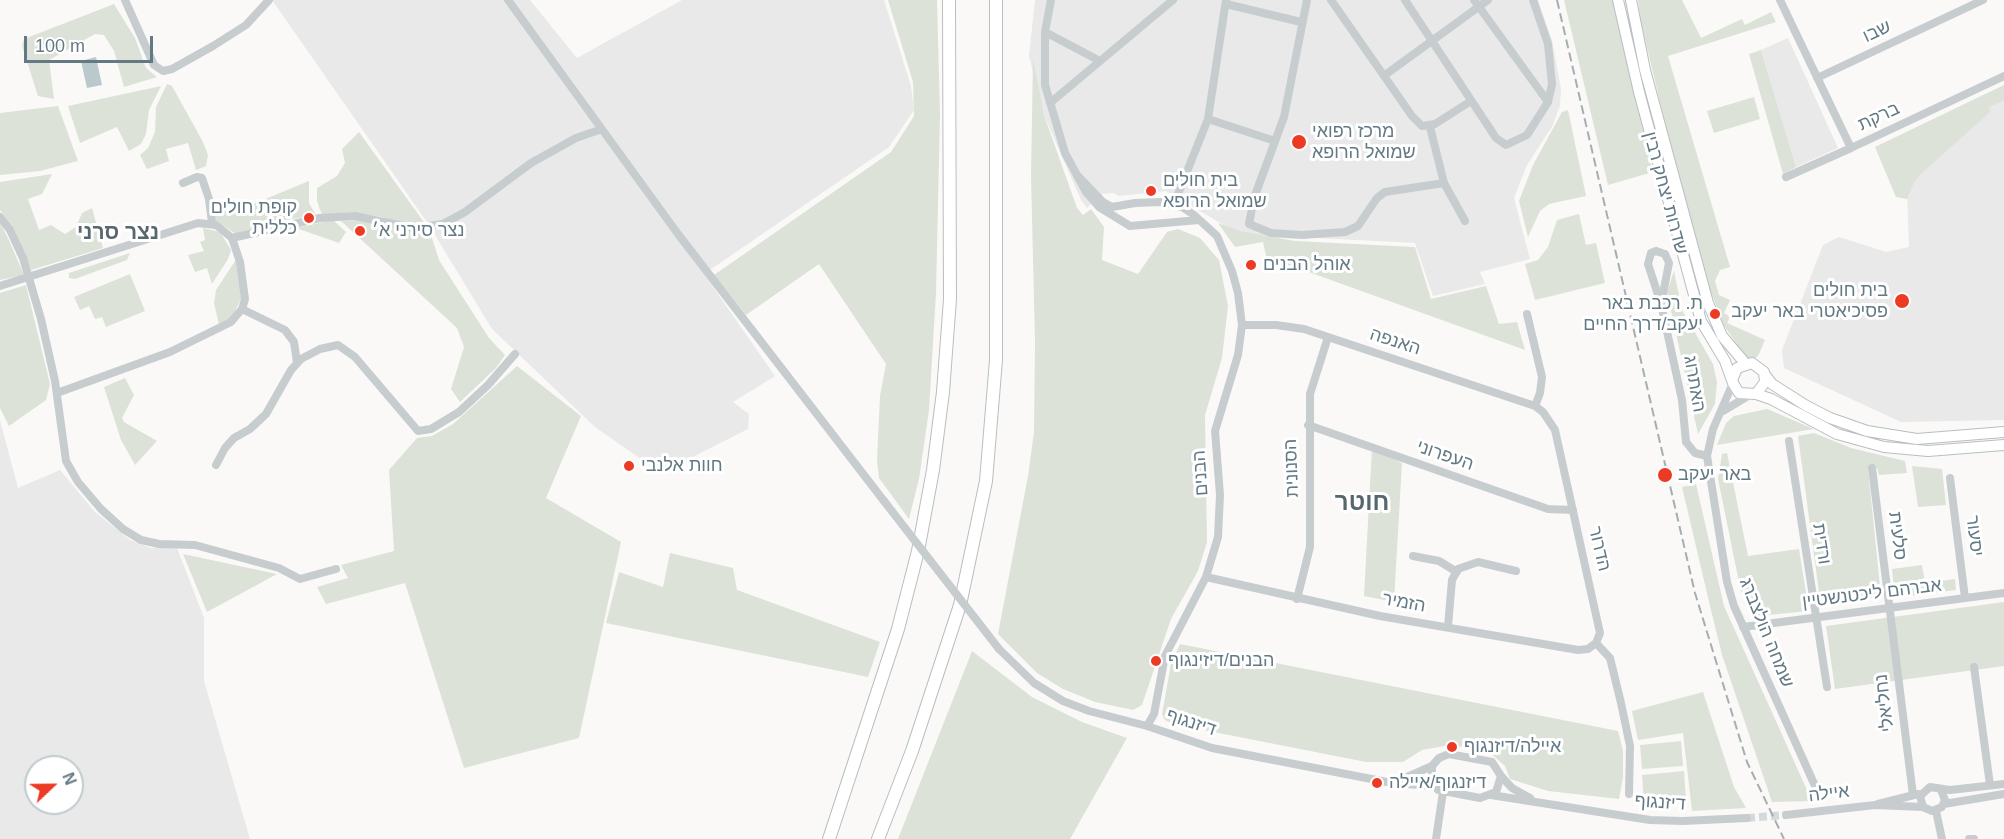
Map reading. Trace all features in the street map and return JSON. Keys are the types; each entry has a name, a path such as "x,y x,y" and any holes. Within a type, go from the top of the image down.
{"highway":[{"path":"829,839 898,629 918,551 938,436 950,299 950,0"},
{"path":"878,839 912,751 957,614 970,566 986,481 996,360 996,0"}],"main road":[{"name":"שדרות יצחק רבין","path":"1618,0 1639,92 1698,314 1733,381"},
{"name":"שדרות יצחק רבין","path":"1631,0 1647,79 1708,303 1722,336 1745,363"},
{"path":"2004,432 1917,439 1873,432 1812,409 1779,388 1757,364 1745,363 1737,368 1733,381 1739,393 1771,399 1831,431 1884,447 1928,451 2004,445"},
{"path":"1752,395 1764,387 1765,375"}],"street":[{"path":"125,0 154,64 163,71 204,51 246,25 269,0"},
{"name":"דיזנגוף","path":"508,0 697,260 999,649 1034,683 1089,711 1147,726 1212,748 1392,783 1434,786"},
{"path":"1051,0 1045,32 1045,86 1065,153 1077,175 1096,199 1130,226 1198,220"},
{"path":"1050,103 1173,0"},
{"path":"1306,0 1284,117 1249,219 1252,228 1271,233 1302,235 1345,232 1358,226 1377,198 1385,192 1444,183"},
{"path":"1331,0 1412,116 1422,126 1430,127 1471,101"},
{"path":"1405,0 1471,101 1497,138 1506,145 1527,135 1548,102 1552,84 1548,44 1533,0"},
{"path":"1385,75 1432,41 1477,3 1488,0"},
{"name":"ברקת","path":"1780,0 1851,148 2004,76"},
{"name":"שבו","path":"1817,78 1983,0"},
{"path":"1096,199 1116,208 1135,202 1174,204 1208,119 1226,2 1301,22"},
{"path":"1477,3 1548,102"},
{"path":"1045,32 1100,61"},
{"path":"1208,119 1275,141"},
{"path":"1430,127 1444,183 1465,221"},
{"path":"232,238 326,217 356,216 413,228 443,224 465,212 531,163 576,138 602,129"},
{"path":"1786,177 1851,148"},
{"path":"183,183 198,177 202,178 209,199 212,224"},
{"name":"הבנים","path":"1147,726 1154,714 1165,656 1206,577 1218,537 1220,495 1215,431 1238,355 1242,326 1238,293 1217,236 1194,214 1174,204"},
{"path":"0,217 10,230 42,319 57,393 64,453 70,470 101,508 132,536 159,544 195,545 279,568 300,579 336,569"},
{"path":"0,286 29,279 198,223 223,228 232,238 243,276 242,309 225,326 194,341 57,393"},
{"name":"האתרוג","path":"1660,304 1669,263 1665,254 1656,251 1651,253 1648,264 1660,304 1682,400 1686,442 1695,453 1707,456"},
{"path":"242,309 285,330 294,342 297,363"},
{"path":"1527,314 1542,377 1540,393 1534,406"},
{"name":"האנפה","path":"1242,326 1276,325 1304,329 1534,406"},
{"name":"הסנונית","path":"1297,599 1310,547 1308,425 1310,394 1328,338"},
{"path":"216,465 225,448 234,438 250,429 266,414 297,363 306,355 320,349 338,345 345,349 390,396 418,432 431,429 459,412 489,385 515,354"},
{"name":"שמחה הולצברג","path":"1733,381 1710,437 1707,456 1727,582 1743,627 1816,788"},
{"path":"1720,414 1752,395"},
{"name":"הדרור","path":"1534,406 1549,418 1555,430 1599,624 1600,633 1596,643"},
{"name":"העפרוני","path":"1308,425 1548,509 1573,510"},
{"name":"ורדית","path":"1789,441 1827,687"},
{"name":"סלעית","path":"1872,468 1890,608"},
{"name":"יסעור","path":"1950,478 1965,598"},
{"path":"1413,556 1439,561 1457,572"},
{"path":"1448,627 1452,580 1463,566 1478,562 1516,571"},
{"name":"הזמיר","path":"1206,577 1297,599 1578,650 1588,649 1596,643"},
{"name":"אברהם ליכטנשטיין","path":"1743,627 2004,593"},
{"name":"נחליאלי","path":"1890,608 1917,794"},
{"path":"1596,643 1610,658 1621,703 1630,747 1629,794"},
{"path":"1974,667 1990,785"},
{"name":"דיזנגוף","path":"1432,766 1443,755 1492,762 1512,788 1536,801"},
{"path":"1392,783 1432,766"},
{"path":"1432,766 1430,776 1434,786 1443,792 1436,839"},
{"path":"1491,795 1499,787 1501,776"},
{"path":"1936,811 1923,807 1917,794 1930,787 1941,790 2004,784"},
{"path":"1941,790 1945,796 1944,804"},
{"name":"דיזנגוף","path":"1443,792 1480,798 1491,795 1536,801 1590,812 1650,820 1716,821 1747,818"},
{"name":"איילה","path":"1786,815 1875,805 1917,794"},
{"path":"1936,811 1944,804 2004,794"},
{"name":"איילה","path":"1875,805 1923,807"},
{"path":"1936,811 1942,839"},
{"path":"1969,839 1974,839"}],"shaded area":[{"path":"272,0 530,0 577,58 682,0 884,0 911,86 914,110 889,147 704,274 775,376 733,402 749,414 748,429 661,473 595,427 492,329 429,225"},
{"path":"888,0 937,0 940,115 936,293 929,410 919,479 909,519 879,478 877,460 880,396 886,364 819,264 746,315 714,275 891,152 914,116 913,82"},
{"name":"מרכז רפואי שמואל הרופא","path":"1035,0 1538,0 1552,40 1561,89 1560,105 1553,125 1527,165 1514,198 1530,259 1480,272 1485,284 1433,296 1415,243 1239,234 1166,191 1119,196 1114,193 1102,194 1087,208 1081,200 1044,115 1029,56"},
{"path":"1564,0 1614,0 1653,172 1608,185"},
{"path":"1638,0 1682,0 1701,38 1742,19 1745,25 1771,12 1776,22 1668,56 1730,267 1720,270 1715,281 1719,295 1730,300 1724,313 1730,317 1727,323 1765,340 1753,361 1747,359 1723,324 1695,250 1640,18"},
{"path":"114,4 135,38 146,68 157,77 124,87 114,51 104,35 95,34 49,60 54,99 38,96 22,46 24,39"},
{"path":"1788,38 1838,148 1796,167 1761,50"},
{"path":"1761,50 1796,167 1783,174 1749,54"},
{"path":"96,57 102,85 87,88 81,61"},
{"path":"1033,59 1044,115 1077,208 1083,215 1091,209 1104,227 1102,260 1138,274 1167,232 1178,229 1200,238 1219,260 1228,306 1222,358 1205,415 1207,542 1198,571 1171,619 1142,705 1133,710 1095,702 1063,689 1037,673 998,634 1028,476 1034,432 1035,342 1031,176"},
{"path":"167,84 172,86 203,142 208,155 206,166 196,170 188,143 166,149 169,161 147,169 140,155 148,148 155,132 156,107"},
{"path":"2004,85 2004,100 1989,107 1990,112 1923,172 1914,182 1907,199 1896,197 1875,147"},
{"path":"161,86 149,110 146,134 141,144 129,151 117,127 80,143 68,106"},
{"path":"1754,97 1760,119 1714,133 1707,111"},
{"name":"בית חולים פסיכיאטרי באר יעקב","path":"2004,98 2004,420 1901,422 1784,368 1782,350 1823,245 1839,237 1886,252 1909,247 1907,191 1918,163 1968,115"},
{"path":"58,106 78,161 40,171 0,175 0,113"},
{"path":"1568,110 1586,196 1549,204 1540,211 1528,237 1519,201 1533,165 1562,112"},
{"path":"359,132 426,225 407,226 382,217 352,212 322,215 317,201 317,188 337,176 345,163 342,149"},
{"path":"52,174 42,194 28,199 39,230 51,225 65,234 76,227 82,213 92,208 103,248 31,270 14,229 0,210 0,182"},
{"path":"309,181 309,203 316,215 286,220 237,235 215,220 214,209 236,209"},
{"path":"1579,214 1586,245 1596,243 1605,283 1535,300 1525,264 1538,260 1548,247 1557,220"},
{"path":"333,220 346,232 339,243 296,228"},
{"path":"361,220 430,232 439,260 489,338 505,355 496,368 460,402 451,389 464,347 457,328 341,221"},
{"path":"0,223 8,238 24,275 0,280"},
{"path":"1218,223 1240,231 1295,241 1415,247 1431,299 1486,286 1499,324 1517,322 1525,350 1292,266 1268,265 1263,242 1235,247"},
{"path":"203,228 220,232 231,250 212,284 207,268 195,272 188,255 204,251 200,242 205,240"},
{"path":"130,253 127,260 75,279 69,278 69,273"},
{"path":"237,258 242,296 234,314 219,325 214,303 216,290"},
{"path":"1674,271 1682,310 1713,364 1717,382 1715,404 1698,434 1667,292"},
{"path":"130,274 145,311 106,327 102,317 95,319 89,306 80,310 74,297"},
{"path":"26,285 50,384 46,400 9,426 0,408 0,293"},
{"path":"517,366 581,416 546,498 621,542 579,738 464,768 405,583 326,604 317,587 348,578 341,565 394,551 389,470 417,438 432,436 453,424"},
{"path":"125,378 134,395 122,418 124,422 157,441 135,465 121,440 104,387"},
{"path":"1767,409 1814,429 1717,445 1726,423 1734,416"},
{"path":"0,420 18,488 60,470 95,512 130,540 151,548 177,548 204,618 204,681 250,839 0,839"},
{"path":"1814,433 1851,448 1905,461 1907,473 1879,475 1877,468 1868,469 1881,596 1821,607 1798,436"},
{"path":"1372,448 1402,463 1394,602 1364,596"},
{"path":"1727,453 1748,556 1799,549 1809,611 1758,616 1741,592 1718,479 1722,454"},
{"path":"1912,466 1942,469 1946,505 1918,507"},
{"path":"1696,484 1724,606 1812,801 1772,802 1722,655 1710,606 1682,487"},
{"path":"670,553 733,568 737,590 880,642 868,677 606,623 619,572 663,587"},
{"path":"183,554 277,574 207,612"},
{"path":"1922,565 1925,583 1955,579 1956,590 1895,598 1892,569"},
{"path":"2004,602 2004,666 1835,689 1826,626"},
{"path":"1180,644 1618,731 1623,751 1623,778 1619,799 1548,791 1510,779 1505,766 1488,751 1450,745 1422,750 1403,762 1366,762 1173,724 1165,720 1162,714 1171,664"},
{"path":"972,651 1032,697 1082,722 1127,738 1070,839 898,839"},
{"path":"1703,692 1734,787 1746,808 1692,811 1683,733 1638,740 1632,711"},
{"path":"1681,741 1683,766 1642,769 1640,745"},
{"path":"1684,771 1686,800 1644,804 1642,775"}],"tunnel":[{"path":"1747,818 1786,815"}],"railway":[{"path":"1557,0 1695,593 1747,762 1784,839"}],"place":[{"name":"מרכז רפואי שמואל הרופא","path":"1299,142"},
{"name":"בית חולים שמואל הרופא","path":"1151,191"},
{"name":"קופת חולים כללית","path":"309,218"},
{"name":"נצר סירני א׳","path":"360,231"},
{"name":"אוהל הבנים","path":"1251,265"},
{"name":"בית חולים פסיכיאטרי באר יעקב","path":"1902,301"},
{"name":"ת. רכבת באר יעקב/דרך החיים","path":"1715,314"},
{"name":"חוות אלנבי","path":"629,466"},
{"name":"באר יעקב","path":"1665,475"},
{"name":"הבנים/דיזינגוף","path":"1156,661"},
{"name":"איילה/דיזנגוף","path":"1452,747"},
{"name":"דיזנגוף/איילה","path":"1377,783"}],"district":[{"name":"נצר סרני","path":"118,233"},
{"name":"חוטר","path":"1362,503"}]}
